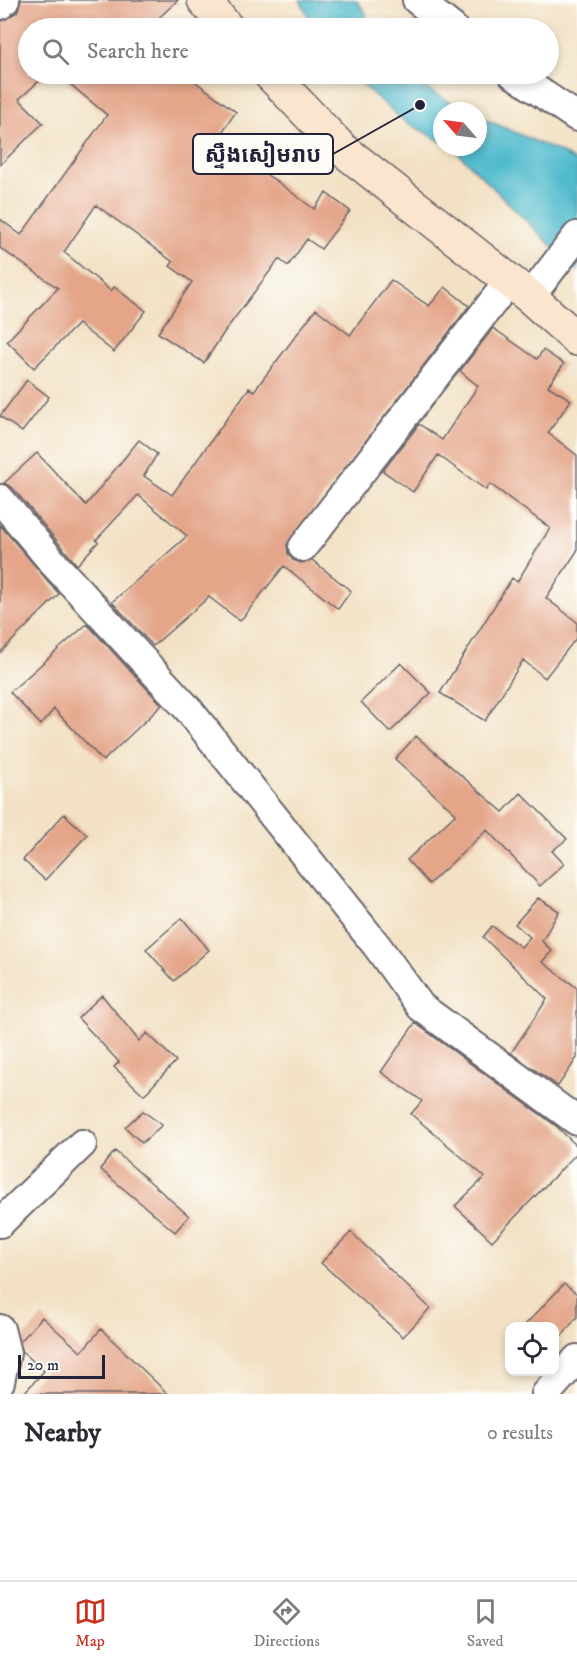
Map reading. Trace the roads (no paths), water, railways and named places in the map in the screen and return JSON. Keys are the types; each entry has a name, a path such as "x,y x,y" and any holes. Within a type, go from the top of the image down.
{"street":[{"path":"0,5 5,0"},
{"path":"204,0 219,18"},
{"path":"417,0 440,18"},
{"path":"280,84 342,149 519,289 577,339"},
{"path":"528,84 577,117"},
{"path":"303,547 519,289 553,267 577,236"},
{"path":"0,499 55,565 188,709 377,946 421,1007 577,1121"},
{"path":"0,1223 82,1144"},
{"path":"0,1329 6,1353 0,1382"},
{"path":"546,1394 577,1359"}],"water":[{"path":"300,0 356,0 366,13 366,18 309,18"},
{"path":"361,84 417,84 450,102 433,102 433,137 404,121"},
{"path":"487,120 562,153 577,163 577,271 461,156 487,156"}],"place":[{"name":"ស្ទឹងសៀមរាប","path":"420,105"}]}
